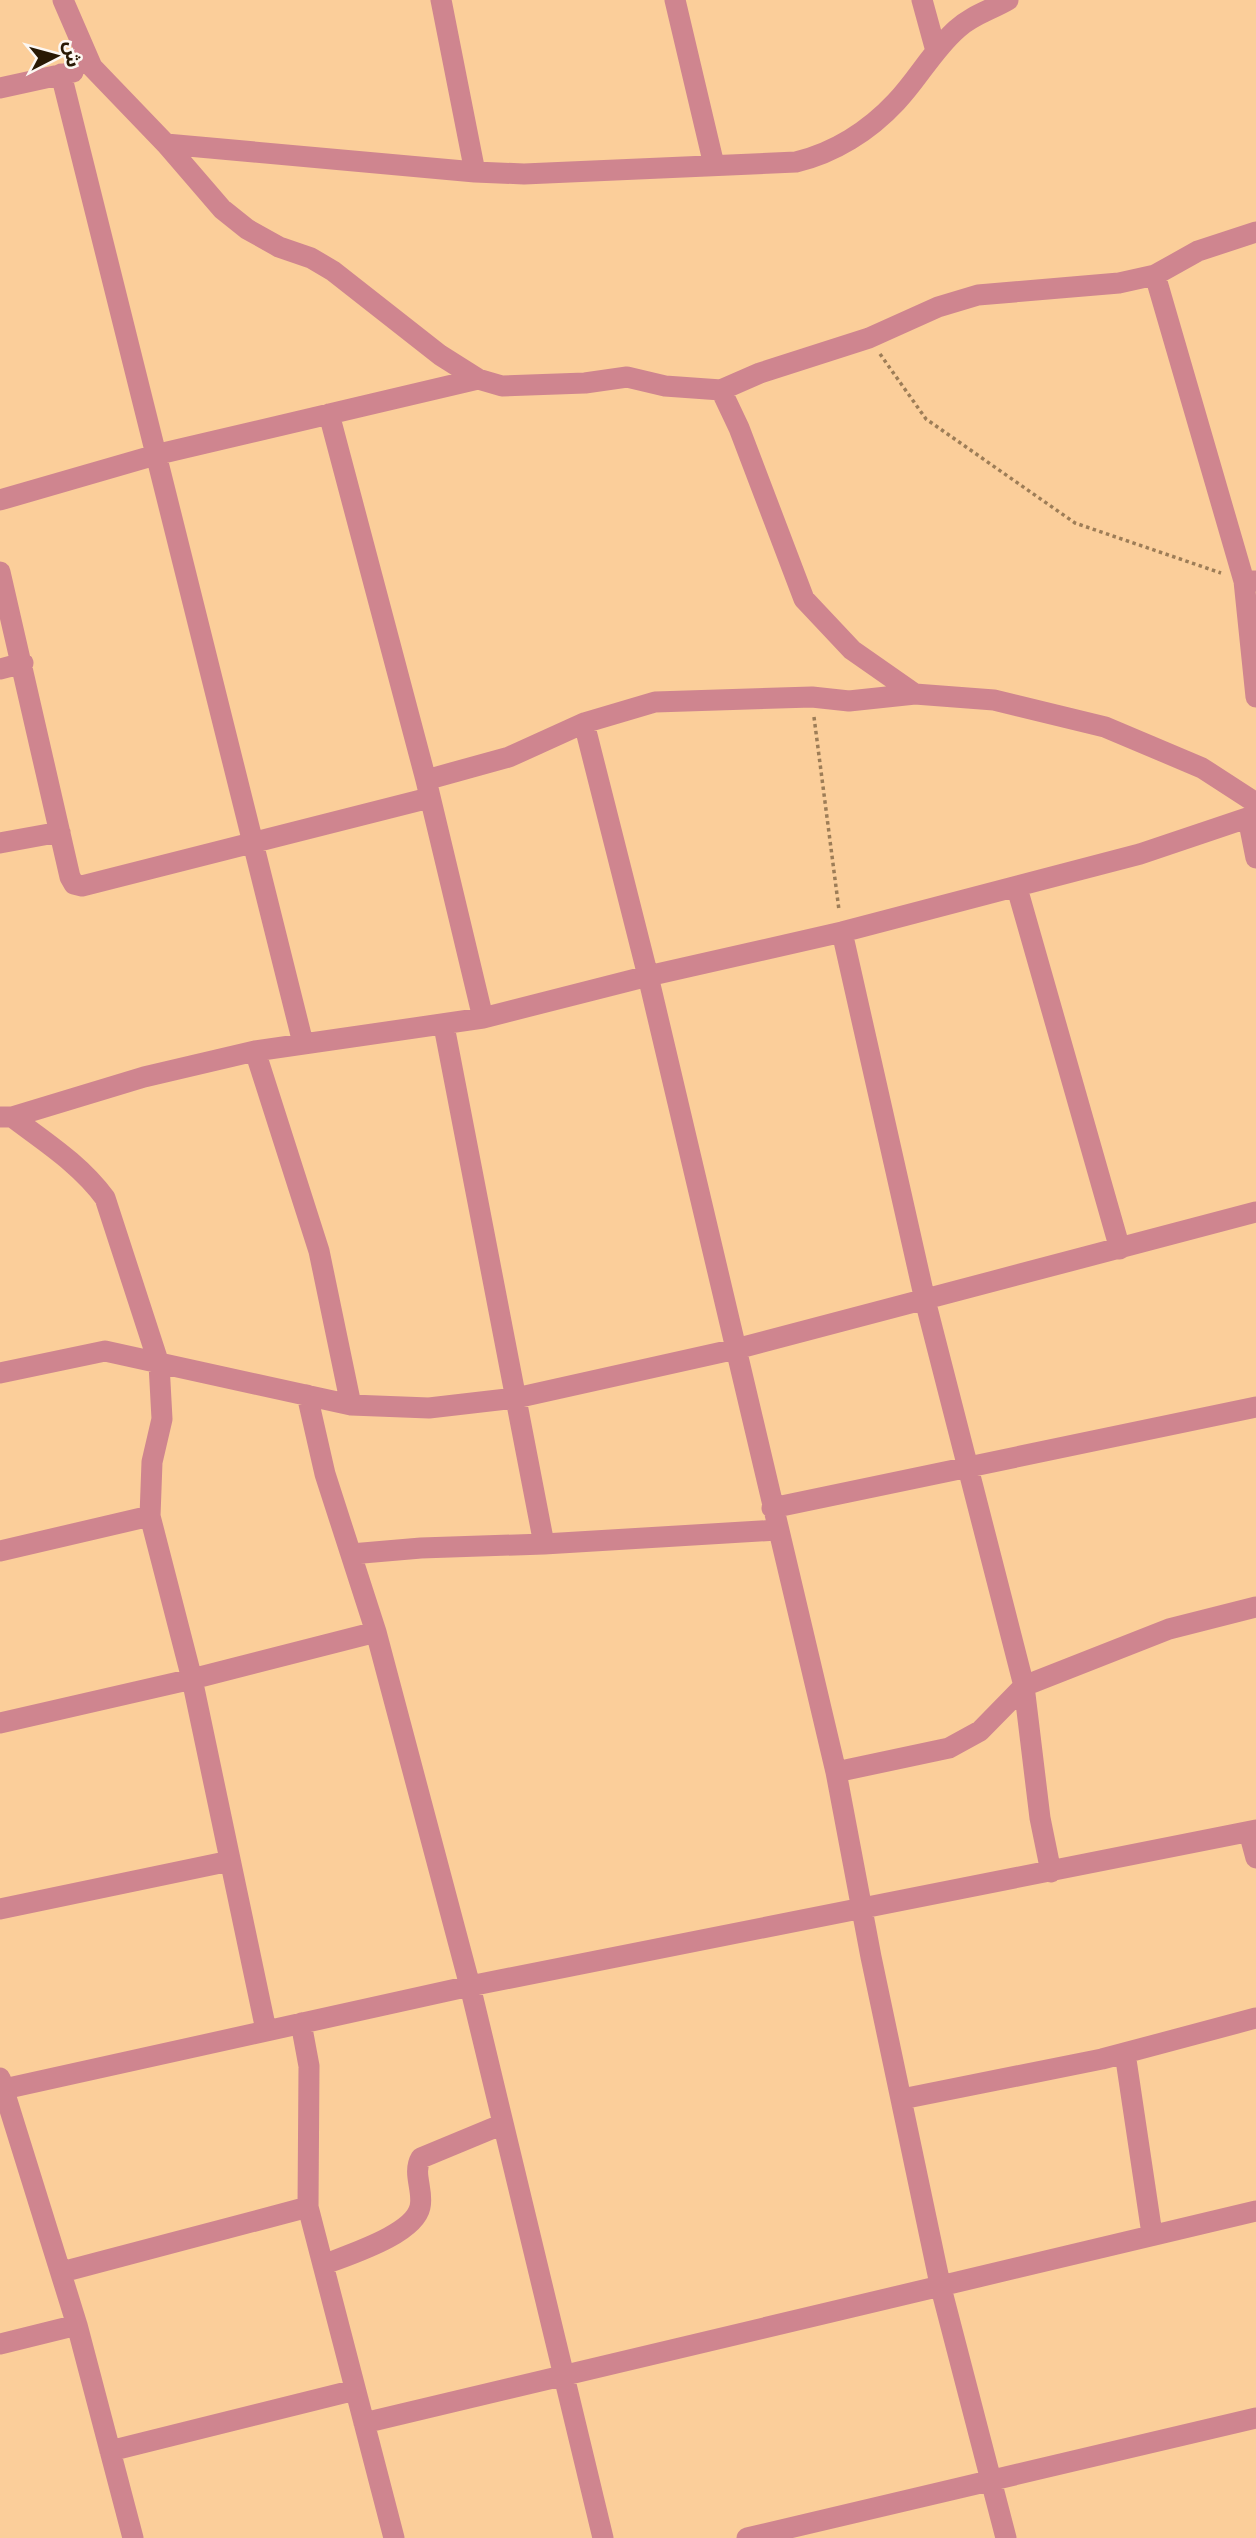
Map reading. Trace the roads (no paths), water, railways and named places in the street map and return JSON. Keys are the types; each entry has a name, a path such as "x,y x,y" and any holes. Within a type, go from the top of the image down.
{"street":[{"path":"63,0 92,67 166,144 222,209 247,229 333,271 440,355 478,379 502,386 585,383 627,377 665,386 721,390 760,373 869,338 938,307 978,295 1119,283 1155,275 1198,251 1256,232"},
{"path":"441,0 475,172"},
{"path":"675,0 714,165"},
{"path":"922,0 936,51"},
{"path":"166,144 524,174 796,163 817,158 848,141 875,121 896,102 936,51 959,27 1008,0"},
{"path":"0,88 92,67"},
{"path":"61,74 159,454 252,844 303,1043"},
{"path":"1155,275 1250,581 1256,697"},
{"path":"0,500 159,454 478,379"},
{"path":"721,390 739,428 804,599 852,650 915,694"},
{"path":"329,414 428,789 483,1018"},
{"path":"0,572 70,877 74,884 82,886 252,844 428,789 584,723 655,702 812,697 849,701 915,694 994,700 1105,727 1202,768 1253,812 1256,858"},
{"path":"0,669 23,663"},
{"path":"584,723 648,976 836,1772 940,2284 1006,2538"},
{"path":"6,1117 144,1077 256,1051 444,1026 842,932 1140,854 1253,812"},
{"path":"0,843 60,832"},
{"path":"1017,888 1120,1249"},
{"path":"842,932 925,1300 1024,1686 1040,1818 1051,1872"},
{"path":"444,1026 544,1544"},
{"path":"256,1051 319,1251 351,1405"},
{"path":"6,1117 81,1170 105,1198 159,1364 162,1419 152,1462 150,1516 192,1679 265,2030"},
{"path":"0,1373 105,1351 351,1405 429,1408 516,1398 736,1349 1256,1212"},
{"path":"307,1395 325,1474 376,1632 470,1986 603,2538"},
{"path":"772,1508 1256,1407"},
{"path":"0,1551 150,1516"},
{"path":"351,1554 777,1530"},
{"path":"836,1772 949,1748 980,1731 1024,1686 1169,1629 1256,1607"},
{"path":"0,1723 192,1679 376,1632"},
{"path":"133,2538 62,2272 2,2084 470,1986 1253,1831 1256,1858"},
{"path":"0,1909 230,1861"},
{"path":"902,2099 1125,2053 1256,2018"},
{"path":"301,2023 309,2066 308,2207 394,2538"},
{"path":"1125,2053 1152,2234"},
{"path":"323,2265 393,2235 411,2220 420,2206 417,2171 421,2158 503,2124"},
{"path":"62,2272 308,2207"},
{"path":"364,2423 1256,2211"},
{"path":"0,2344 77,2325"},
{"path":"110,2451 355,2390"},
{"path":"747,2538 1256,2418"}]}
